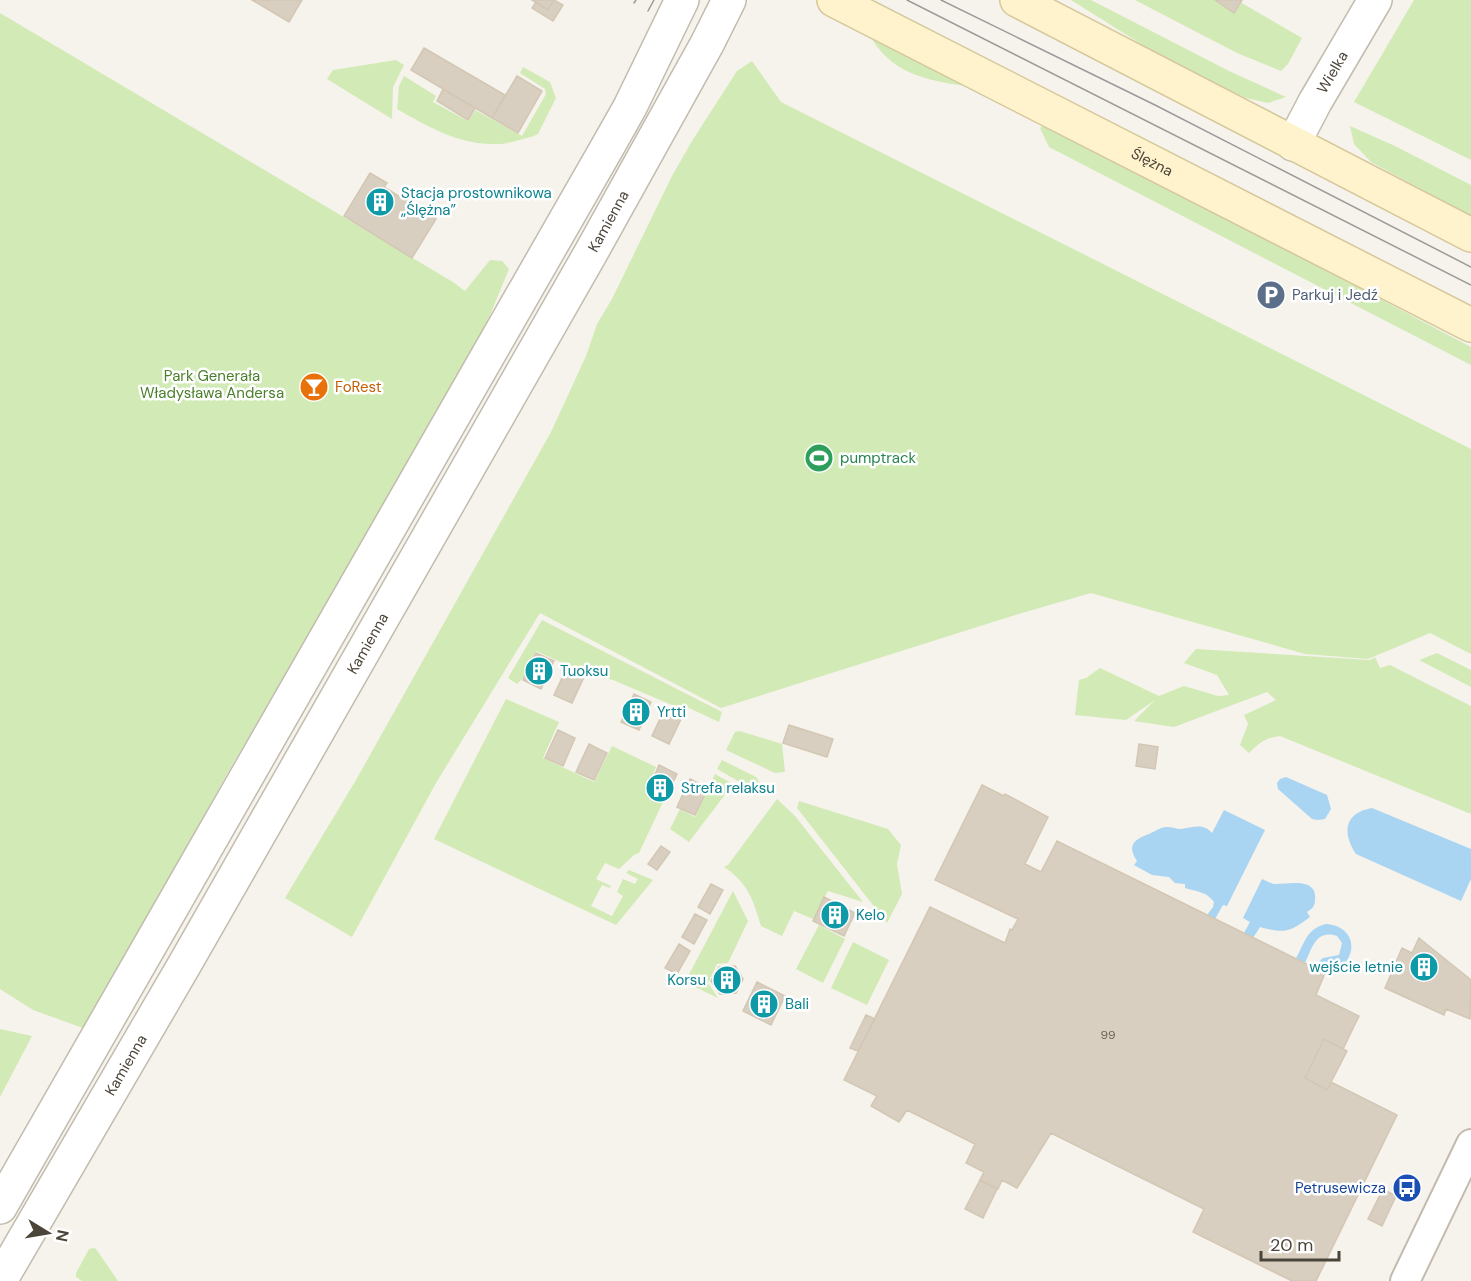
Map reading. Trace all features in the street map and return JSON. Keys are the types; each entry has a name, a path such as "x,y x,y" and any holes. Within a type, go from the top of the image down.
{"main road":[{"name":"Ślężna","path":"834,0 1471,325"},
{"path":"1017,0 1471,236"}],"street":[{"path":"0,1207 608,146 630,107 682,0"},
{"name":"Kamienna","path":"0,1281 30,1233 593,249 729,0"},
{"name":"Wielka","path":"1293,144 1315,102 1376,0"},
{"path":"1405,1281 1471,1144"},
{"path":"27,1281 25,1271 30,1233"}],"green space":[{"path":"1071,0 1091,0 1229,71 1286,97 1268,103 1246,98 1221,88 1176,66"},
{"path":"1135,0 1240,2 1302,38 1288,64 1281,71 1237,53"},
{"path":"1414,0 1471,0 1471,160 1354,102"},
{"name":"Park Generała Władysława Andersa","path":"0,13 465,291 490,260 502,261 509,269 467,362 348,570 228,772 83,1028 33,1010 0,989"},
{"path":"869,34 965,83 965,86 936,81 898,66 887,58"},
{"path":"396,60 404,65 393,87 392,119 327,79 333,70"},
{"path":"752,61 781,102 1471,449 1471,654 1430,633 1368,659 1305,654 1091,593 721,708 540,613 436,783 352,937 285,898 356,780 551,432 586,356 597,324 612,299 672,176 737,71"},
{"path":"523,67 550,82 556,98 538,134 534,136 498,144 467,141 443,133 397,109 399,86 404,76 436,96 433,102 468,121 475,110 522,136 546,94 545,89 520,73"},
{"path":"1043,126 1209,209 1471,347 1471,365 1049,147 1040,128"},
{"path":"1350,126 1471,185 1471,216 1371,162 1354,144"},
{"path":"542,620 722,712 719,722 687,707 672,705 613,680 585,673 536,651 523,678 517,684 508,678"},
{"path":"1196,649 1370,660 1375,657 1380,668 1390,665 1471,706 1471,814 1280,736 1270,738 1249,753 1240,745 1248,724 1244,715 1276,700 1267,692 1174,727 1134,721 1155,700 1126,720 1075,715 1079,680 1100,668 1159,696 1184,686 1218,696 1229,695 1217,675 1184,663"},
{"path":"1437,653 1471,670 1471,687 1419,660"},
{"path":"506,699 559,722 543,758 594,782 612,746 656,767 645,793 663,802 639,853 619,869 605,863 596,879 611,886 610,888 602,885 591,906 612,916 623,896 617,892 623,879 635,884 638,879 626,873 629,870 653,880 616,925 434,839"},
{"path":"740,731 782,744 785,772 775,773 726,750 735,732"},
{"path":"722,760 756,777 760,783 752,789 717,769"},
{"path":"715,774 733,784 689,842 670,829 680,809 695,817"},
{"path":"777,799 795,816 863,902 828,891 813,919 794,911 782,936 761,926 748,892 739,879 724,867 728,865"},
{"path":"799,801 888,829 901,845 897,864 902,894 887,923 797,808"},
{"path":"733,891 748,921 728,963 717,964 708,983 718,998 685,982"},
{"path":"819,925 845,939 823,983 796,969"},
{"path":"853,942 889,960 867,1005 831,988"},
{"path":"0,1029 32,1036 0,1097"},
{"path":"94,1248 118,1281 82,1281 76,1277 89,1249"}],"water":[{"path":"1286,777 1327,795 1331,809 1325,819 1312,819 1278,789 1277,783"},
{"path":"1372,808 1471,849 1471,879 1461,901 1356,854 1349,839 1348,825 1356,814"},
{"path":"1224,810 1265,830 1227,906 1223,905 1215,919 1207,915 1213,907 1214,902 1211,898 1201,892 1185,888 1185,884 1175,883 1169,877 1152,875 1134,865 1137,861 1132,847 1140,838 1165,827 1181,829 1202,827 1212,833"},
{"path":"1262,879 1274,884 1301,883 1312,888 1315,900 1313,907 1307,912 1310,917 1292,929 1282,931 1260,927 1253,938 1244,933 1250,922 1243,918"},
{"path":"1326,924 1345,931 1349,936 1351,948 1346,962 1322,971 1313,967 1323,958 1339,955 1342,943 1337,936 1324,935 1319,938 1305,963 1296,958 1310,933"}],"building":[{"path":"252,0 302,0 289,22"},
{"path":"532,0 554,0 548,10"},
{"path":"554,0 563,5 553,21 532,8 536,2 548,10"},
{"path":"1215,0 1242,0 1234,13"},
{"path":"424,48 505,95 492,118 411,70"},
{"path":"517,76 542,91 518,133 492,118"},
{"path":"443,89 475,108 468,120 437,101"},
{"name":"Stacja prostownikowa „Ślężna”","path":"370,173 387,183 384,187 436,219 412,258 344,216"},
{"name":"Tuoksu","path":"536,653 554,661 541,689 523,680"},
{"path":"567,667 585,675 572,703 554,695"},
{"name":"Yrtti","path":"634,694 651,702 639,730 621,722"},
{"path":"665,708 682,717 669,744 652,736"},
{"path":"789,725 833,739 827,757 783,743"},
{"path":"558,730 575,738 563,766 545,758"},
{"path":"589,744 607,753 594,780 576,772"},
{"path":"1139,744 1158,747 1155,769 1136,766"},
{"name":"Strefa relaksu","path":"659,765 677,774 664,801 647,793"},
{"path":"690,779 708,788 695,815 677,807"},
{"path":"982,785 1004,796 1005,794 1048,817 1025,864 1041,872 1057,841 1325,973 1316,995 1359,1016 1343,1049 1324,1039 1305,1078 1327,1090 1331,1082 1397,1115 1316,1281 1292,1281 1193,1232 1204,1209 1051,1133 1017,1188 1002,1180 998,1189 980,1180 984,1172 966,1163 975,1144 907,1110 899,1122 871,1106 877,1096 844,1080 930,907 1005,943 1010,929 1012,930 1018,919 935,880"},
{"path":"661,846 670,852 657,870 648,864"},
{"path":"711,884 723,890 710,914 698,907"},
{"name":"Kelo","path":"824,897 855,913 844,936 813,921"},
{"path":"695,914 707,920 694,944 682,937"},
{"name":"wejście letnie","path":"1419,938 1471,980 1470,1019 1446,1009 1444,1015 1385,988 1402,948 1412,953"},
{"path":"679,944 690,951 677,974 665,968"},
{"name":"Korsu","path":"735,966 743,979 736,993 720,994 711,981 719,967"},
{"name":"Bali","path":"757,982 785,996 771,1025 743,1011"},
{"path":"866,1015 875,1019 858,1051 850,1048"},
{"path":"1324,1039 1347,1051 1327,1090 1305,1078"},
{"path":"980,1180 997,1189 983,1218 965,1209"},
{"path":"1383,1189 1396,1196 1382,1226 1368,1219"}],"tram line":[{"path":"648,11 654,0"},
{"path":"907,0 1471,285"},
{"path":"941,0 1155,105 1471,267"}],"place":[{"name":"Stacja prostownikowa „Ślężna”","path":"380,202"},
{"name":"Parkuj i Jedź","path":"1271,295"},
{"name":"FoRest","path":"314,387"},
{"name":"pumptrack","path":"819,458"},
{"name":"Tuoksu","path":"539,671"},
{"name":"Yrtti","path":"636,712"},
{"name":"Strefa relaksu","path":"660,788"},
{"name":"Kelo","path":"835,915"},
{"name":"wejście letnie","path":"1424,967"},
{"name":"Korsu","path":"727,980"},
{"name":"Bali","path":"764,1004"},
{"name":"Petrusewicza","path":"1407,1188"}]}
